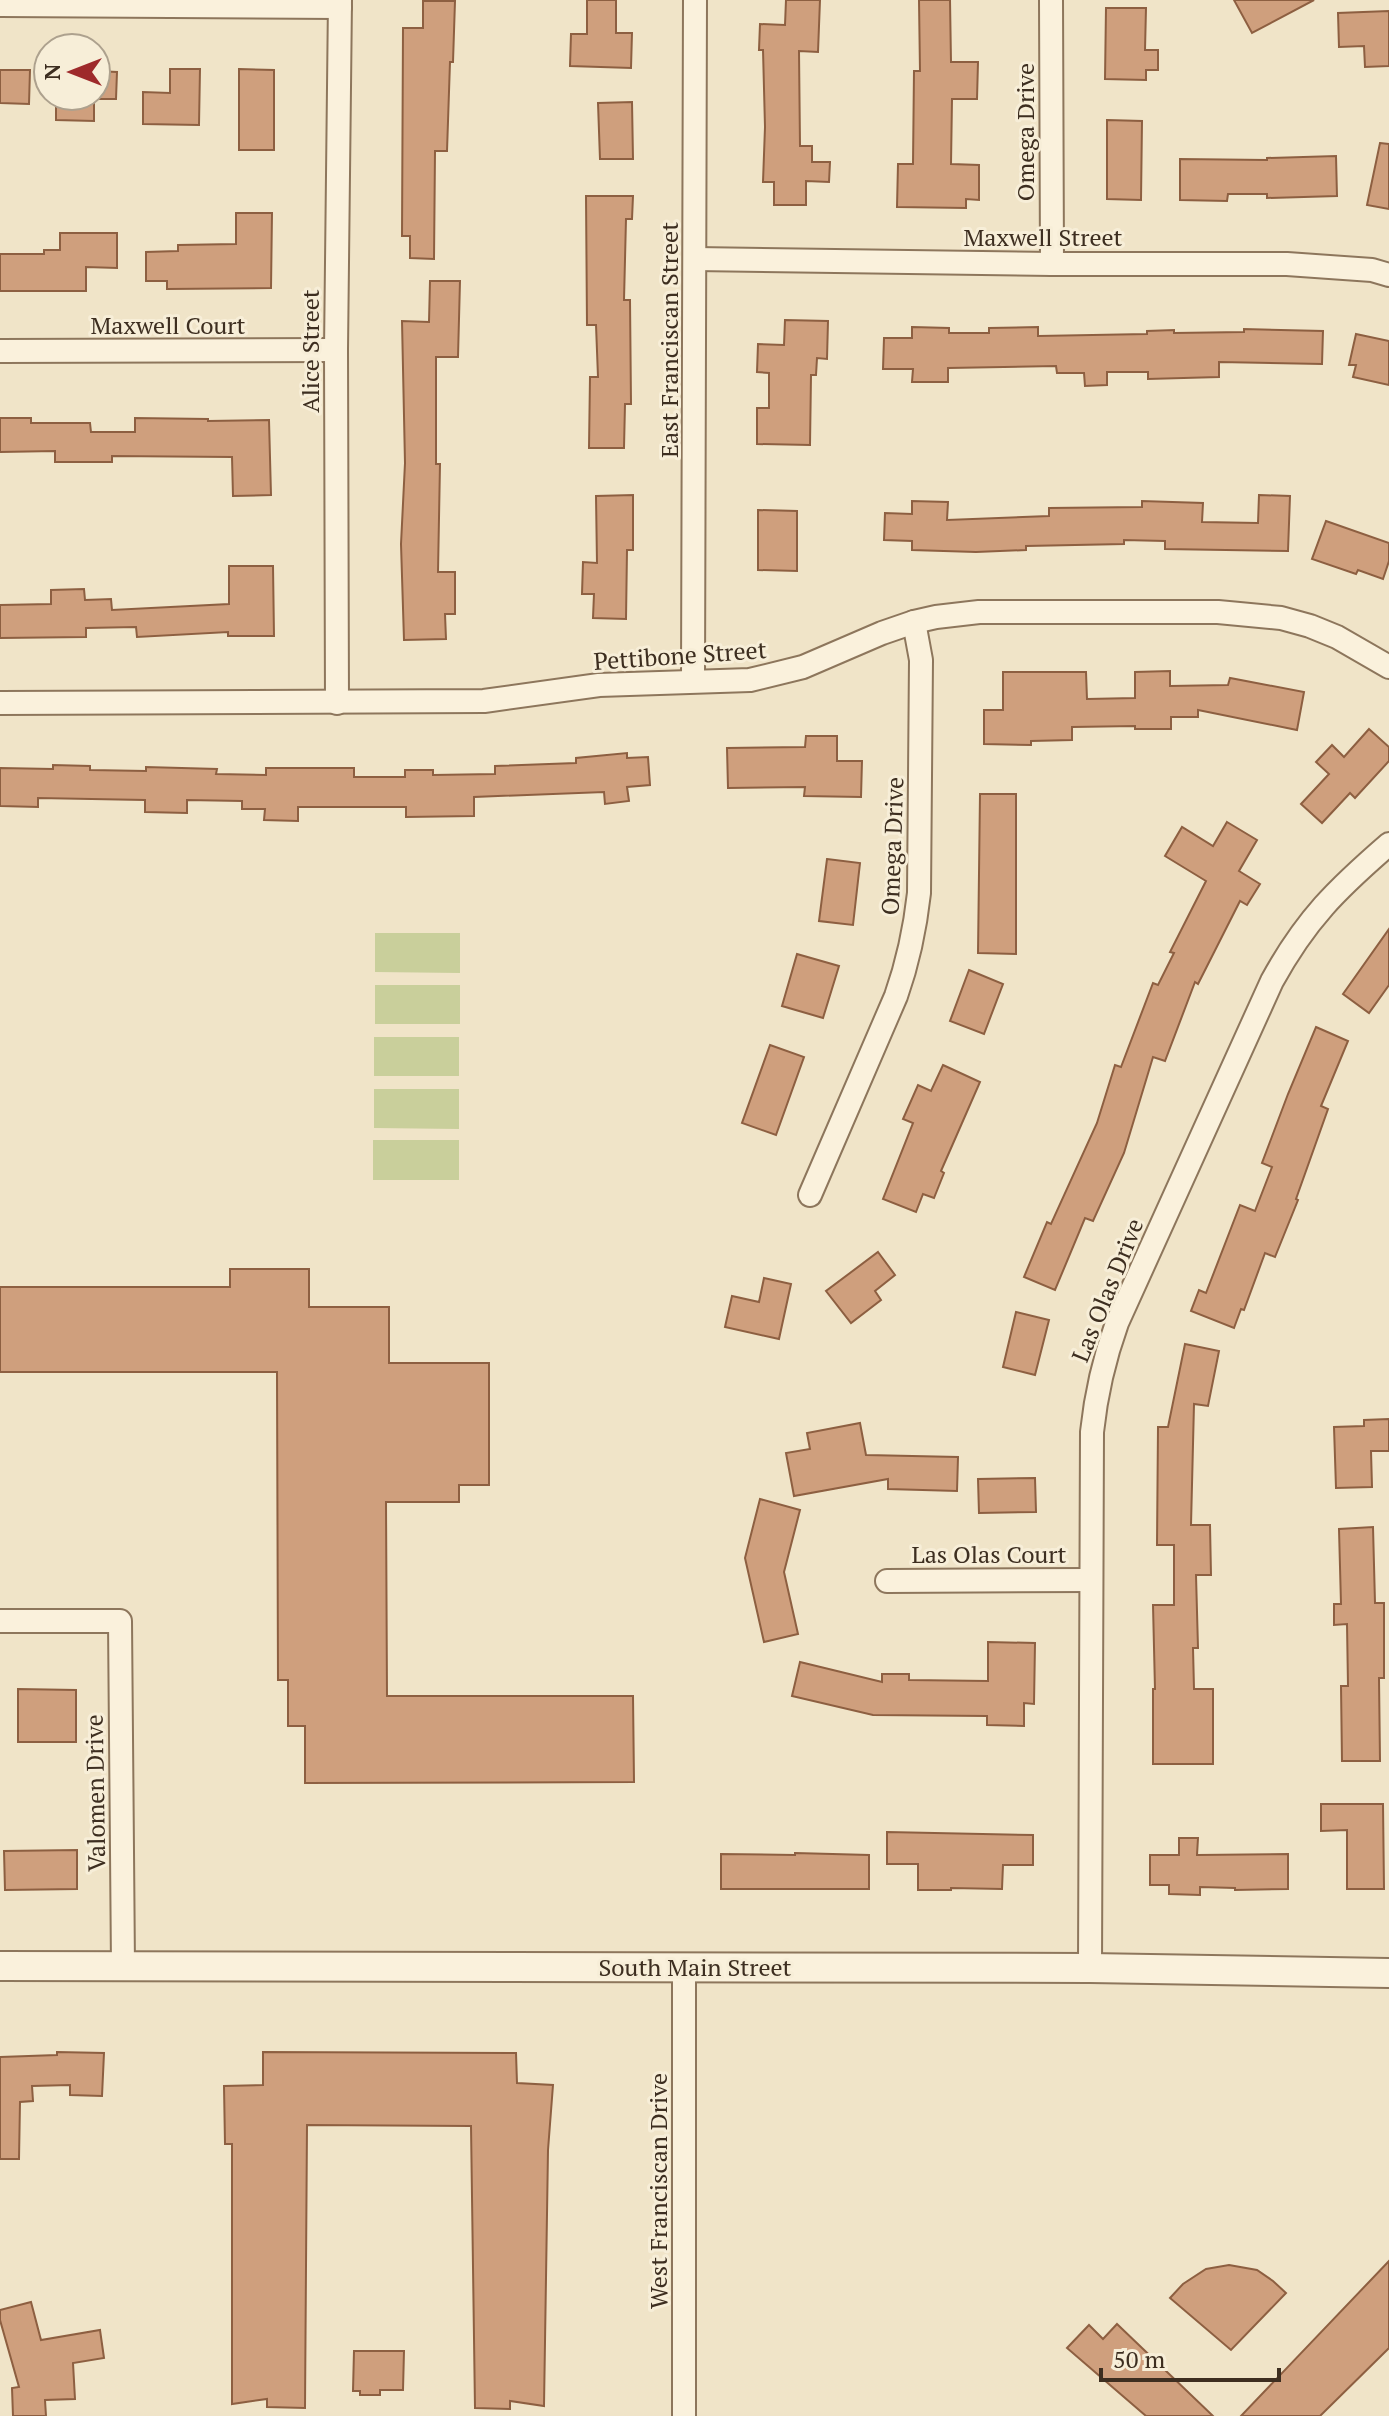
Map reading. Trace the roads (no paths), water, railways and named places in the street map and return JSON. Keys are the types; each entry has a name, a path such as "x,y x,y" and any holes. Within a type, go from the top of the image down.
{"street":[{"name":"East Franciscan Street","path":"693,681 695,0"},
{"name":"Omega Drive","path":"1051,0 1052,264"},
{"path":"0,5 340,3"},
{"name":"Alice Street","path":"337,703 336,350 340,3"},
{"name":"Maxwell Street","path":"695,259 1287,264 1357,269 1389,275"},
{"name":"Maxwell Court","path":"0,351 336,350"},
{"name":"Pettibone Street","path":"0,703 484,701 599,685 750,680 803,667 914,622 979,612 1218,612 1281,618 1337,637 1389,667"},
{"name":"Omega Drive","path":"810,1195 896,996 916,928 921,660 914,622"},
{"name":"Las Olas Drive","path":"1090,1968 1092,1432 1103,1362 1117,1323 1272,981 1291,947 1330,897 1389,844"},
{"name":"Las Olas Court","path":"887,1581 1091,1580"},
{"name":"Valomen Drive","path":"0,1621 120,1621 123,1966"},
{"name":"South Main Street","path":"0,1966 1090,1968 1389,1973"},
{"name":"West Franciscan Drive","path":"684,1967 684,2416"}]}
